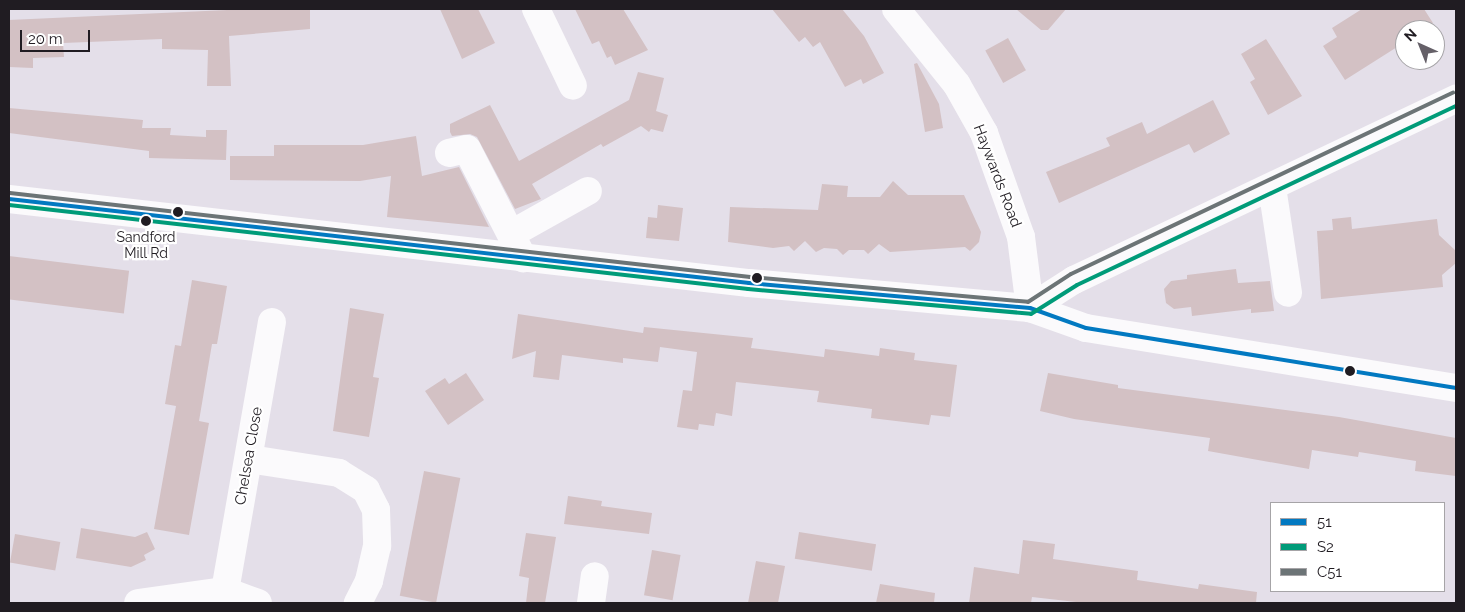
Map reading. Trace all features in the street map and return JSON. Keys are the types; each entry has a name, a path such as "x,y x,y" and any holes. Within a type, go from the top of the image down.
{"main road":[{"path":"536,9 573,86"},
{"name":"Haywards Road","path":"911,14 984,133 1020,237 1030,308"},
{"path":"1030,308 1074,280 1272,188 1456,99"},
{"path":"449,154 467,149 523,258"},
{"path":"1272,188 1288,292"},
{"path":"511,234 588,191"},
{"path":"9,199 749,284 1030,308 1086,328 1456,388"},
{"name":"Chelsea Close","path":"225,591 272,322"},
{"path":"249,459 339,473 366,490 376,510 377,546 370,581 358,603"},
{"path":"591,603 594,576"},
{"path":"138,603 225,591 258,603"}],"building":[{"path":"249,9 310,9 310,29 229,36 231,86 207,86 208,50 162,49 162,39 63,43 64,57 33,58 33,68 9,67 9,20"},
{"path":"440,9 478,9 495,43 462,59"},
{"path":"575,9 623,9 648,50 615,65 611,56 607,58 599,41 592,44"},
{"path":"772,9 842,9 864,36 884,73 863,84 861,79 845,87 820,42 813,47 805,37 799,42"},
{"path":"1016,9 1066,9 1048,30 1041,30"},
{"path":"1362,9 1424,9 1431,20 1395,20 1395,48 1345,80 1323,46 1337,37 1332,28"},
{"path":"1008,38 1026,70 1003,83 985,51"},
{"path":"1266,39 1302,96 1268,115 1250,82 1255,79 1241,54"},
{"path":"917,63 939,104 943,128 925,132 914,64"},
{"path":"638,72 664,78 656,111 668,115 663,132 651,129 649,132 641,126 603,147 601,144 532,184 541,199 515,209 477,137 470,134 452,136 450,132 450,124 490,105 519,161 629,100"},
{"path":"1213,100 1230,134 1194,153 1189,144 1059,203 1046,172 1110,146 1106,138 1142,122 1147,134"},
{"path":"9,108 143,120 142,128 171,128 170,135 206,137 206,130 227,130 226,160 149,158 149,151 9,133"},
{"path":"416,136 422,176 459,167 489,227 387,217 391,176 360,181 230,180 230,156 274,156 274,145 363,145"},
{"path":"893,181 908,195 964,195 981,232 979,242 970,251 965,247 890,252 879,244 868,254 864,250 849,250 843,255 837,249 824,248 816,252 805,241 794,251 789,246 773,248 728,242 730,207 818,210 822,184 848,186 847,197 880,197"},
{"path":"658,205 683,208 679,241 646,238 648,217 657,218"},
{"path":"1351,217 1352,229 1437,219 1439,235 1456,251 1456,263 1442,275 1443,287 1321,299 1317,231 1333,230 1332,219"},
{"path":"9,256 129,271 124,313 9,299"},
{"path":"1236,269 1238,283 1270,281 1274,311 1251,313 1251,309 1192,316 1191,307 1174,309 1166,303 1164,289 1171,281 1187,279 1187,275"},
{"path":"192,280 227,286 217,344 212,344 199,421 209,423 189,535 154,529 176,406 165,404 175,345 181,346"},
{"path":"350,308 384,314 373,377 379,378 369,437 333,431"},
{"path":"518,314 643,333 644,327 753,338 751,348 824,357 825,349 879,356 880,348 915,353 914,360 957,365 950,417 931,415 929,425 871,418 872,409 817,402 819,391 736,382 732,416 716,413 714,426 699,424 698,430 677,427 683,390 692,391 697,352 660,347 658,362 623,358 623,363 562,355 559,380 533,377 536,351 512,359"},
{"path":"466,373 484,400 448,425 425,391 445,378 449,384"},
{"path":"1048,373 1118,385 1118,388 1339,417 1456,438 1456,476 1415,471 1416,461 1359,452 1358,457 1312,450 1309,469 1208,451 1210,438 1074,419 1040,411"},
{"path":"424,471 460,478 436,603 400,596"},
{"path":"568,496 602,501 601,506 652,513 649,534 564,524"},
{"path":"81,528 135,537 147,532 155,549 144,555 146,560 131,567 76,558"},
{"path":"799,532 876,544 872,571 795,559"},
{"path":"526,533 556,537 545,603 526,603 529,578 519,576"},
{"path":"15,534 60,542 55,571 10,563"},
{"path":"1023,540 1055,544 1053,559 1138,571 1137,580 1198,589 1199,584 1257,592 1256,603 1085,603 1032,597 1031,603 969,603 974,567 1019,574"},
{"path":"652,550 681,555 673,600 644,595"},
{"path":"756,561 785,566 778,603 748,603"},
{"path":"880,584 935,593 934,603 876,603"}],"transit line":[{"name":"C51","path":"10,193 750,277 1028,302 1071,274 1453,93"},
{"name":"S2","path":"9,205 748,289 1031,314 1077,285 1456,106"},
{"name":"51","path":"9,199 749,283 1030,308 1086,328 1456,388"}],"place":[{"name":"Sandford Mill Rd","path":"146,221"}]}
